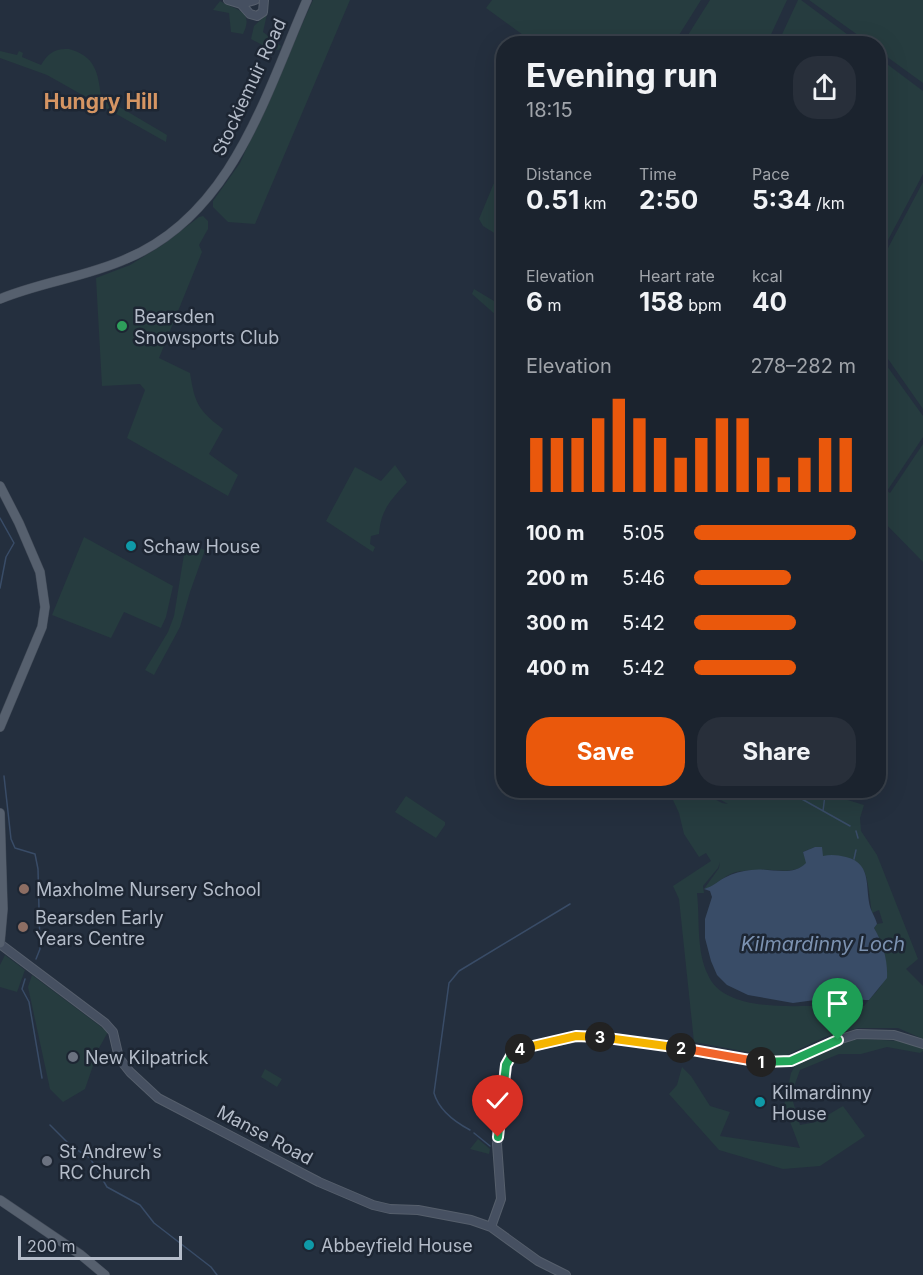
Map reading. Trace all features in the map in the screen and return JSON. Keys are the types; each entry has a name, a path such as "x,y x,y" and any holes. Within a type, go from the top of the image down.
{"main road":[{"name":"Stockiemuir Road","path":"0,298 31,287 89,273 128,259 182,224 214,191 235,160 307,0"},
{"path":"0,486 40,572 45,607 42,627 0,728"},
{"path":"0,813 3,909 0,944"},
{"path":"0,1200 81,1255 105,1275"}],"street":[{"path":"228,0 246,6 252,15 259,15 263,10 263,2 257,0 246,6"},
{"name":"Manse Road","path":"0,944 105,1023 113,1032 119,1058 130,1072 158,1098 319,1182 373,1205 471,1220 491,1227 538,1261 566,1275"},
{"path":"491,1227 501,1199 498,1144 504,1074 508,1060 519,1050 582,1036 655,1044 771,1063 800,1058 838,1040 868,1032 894,1035 923,1044"}],"green space":[{"path":"313,0 350,0 255,224 228,222 213,207 213,201 240,163"},
{"path":"492,0 701,0 678,36 524,36 486,8"},
{"path":"710,0 787,0 770,36 687,36"},
{"path":"798,0 801,0 850,36 781,36"},
{"path":"809,0 923,0 923,83 886,56 886,36 859,36"},
{"path":"220,1 245,15 247,20 243,34 231,32 229,13 213,10"},
{"path":"267,14 263,32 281,46 279,50 270,49 251,39 254,26"},
{"path":"69,49 85,56 94,66 101,96 167,135 166,142 47,75 0,58 0,51 17,55 19,51 23,53 22,57 41,65 52,52"},
{"path":"886,63 923,91 923,174 886,244"},
{"path":"496,178 496,234 483,226 479,219"},
{"path":"923,182 923,409 886,356 886,252"},
{"path":"203,216 208,221 208,229 199,245 202,252 159,358 190,373 199,406 223,429 209,454 238,475 228,496 127,438 145,390 140,384 102,386 96,278 130,265"},
{"path":"474,289 496,302 496,315 472,294"},
{"path":"886,365 923,416 923,437 887,491 890,493 923,444 923,562 886,524"},
{"path":"395,465 407,482 385,511 379,534 371,536 370,544 375,547 373,552 326,521 355,467 381,481"},
{"path":"84,537 173,586 161,628 124,612 111,638 52,615"},
{"path":"186,542 205,550 180,627 154,675 145,670 168,632 174,616"},
{"path":"406,796 445,822 436,838 395,812"},
{"path":"665,798 712,798 728,804 717,798 841,798 864,805 860,818 861,831 877,855 918,959 906,969 923,986 923,1039 898,1028 859,1028 825,1037 787,1055 770,1056 694,1042 679,899 673,886 711,861 706,853 699,857 684,834 673,800 665,800","holes":["815,847 823,857 850,859 863,869 872,913 879,910 883,923 877,924 874,928 885,957 884,981 864,1006 756,1004 735,999 719,989 708,975 704,965 699,935 697,893 704,893 703,886 718,868 720,862 719,868 704,889 736,872 785,871 802,867 807,863 803,852"]},
{"path":"5,955 25,970 17,992 0,987 0,965"},
{"path":"32,975 108,1032 99,1048 85,1089 63,1102 50,1089 28,987"},
{"path":"864,1039 901,1041 923,1049 923,1051 920,1053 887,1047 861,1054 839,1054 800,1070 791,1095 800,1125 816,1122 843,1106 865,1136 820,1166 783,1169 719,1150 669,1094 677,1085 682,1067 691,1076 710,1106 730,1112 720,1136 800,1148 784,1106 791,1073 795,1066 843,1041"},
{"path":"265,1069 282,1079 277,1087 261,1077"},
{"path":"478,1139 490,1149 489,1154 470,1149"}],"water":[{"name":"Kilmardinny Loch","path":"822,847 823,856 837,855 855,861 865,872 869,904 877,924 874,928 886,959 887,978 869,1000 837,997 793,1003 748,995 727,985 717,975 705,938 705,919 712,897 710,891 704,889 727,876 741,872 758,869 794,870 806,863 803,852"}],"waterway":[{"path":"0,518 14,543 6,557 0,588"},
{"path":"4,776 11,839 15,848 35,854 38,869 40,949 36,959"},
{"path":"800,798 850,826"},
{"path":"823,811 825,798"},
{"path":"856,831 858,838"},
{"path":"854,859 856,850"},
{"path":"470,1130 453,1120 444,1111 434,1093 449,983 459,971 570,904"},
{"path":"25,979 22,989 29,1002 42,1078"},
{"path":"50,1125 71,1146 90,1158 107,1187 140,1205 154,1223 211,1267 217,1275"},
{"path":"474,1133 490,1146"}],"place":[{"name":"Bearsden Snowsports Club","path":"122,326"},
{"name":"Schaw House","path":"131,546"},
{"name":"Maxholme Nursery School","path":"24,889"},
{"name":"Bearsden Early Years Centre","path":"23,927"},
{"name":"New Kilpatrick","path":"73,1057"},
{"name":"Kilmardinny House","path":"760,1102"},
{"name":"St Andrew's RC Church","path":"47,1161"},
{"name":"Abbeyfield House","path":"309,1245"}],"district":[{"name":"Hungry Hill","path":"101,101"}],"route":[{"path":"498,1137 506,1065 515,1052 525,1047 582,1036 602,1037 771,1063 800,1058 838,1040"}]}
